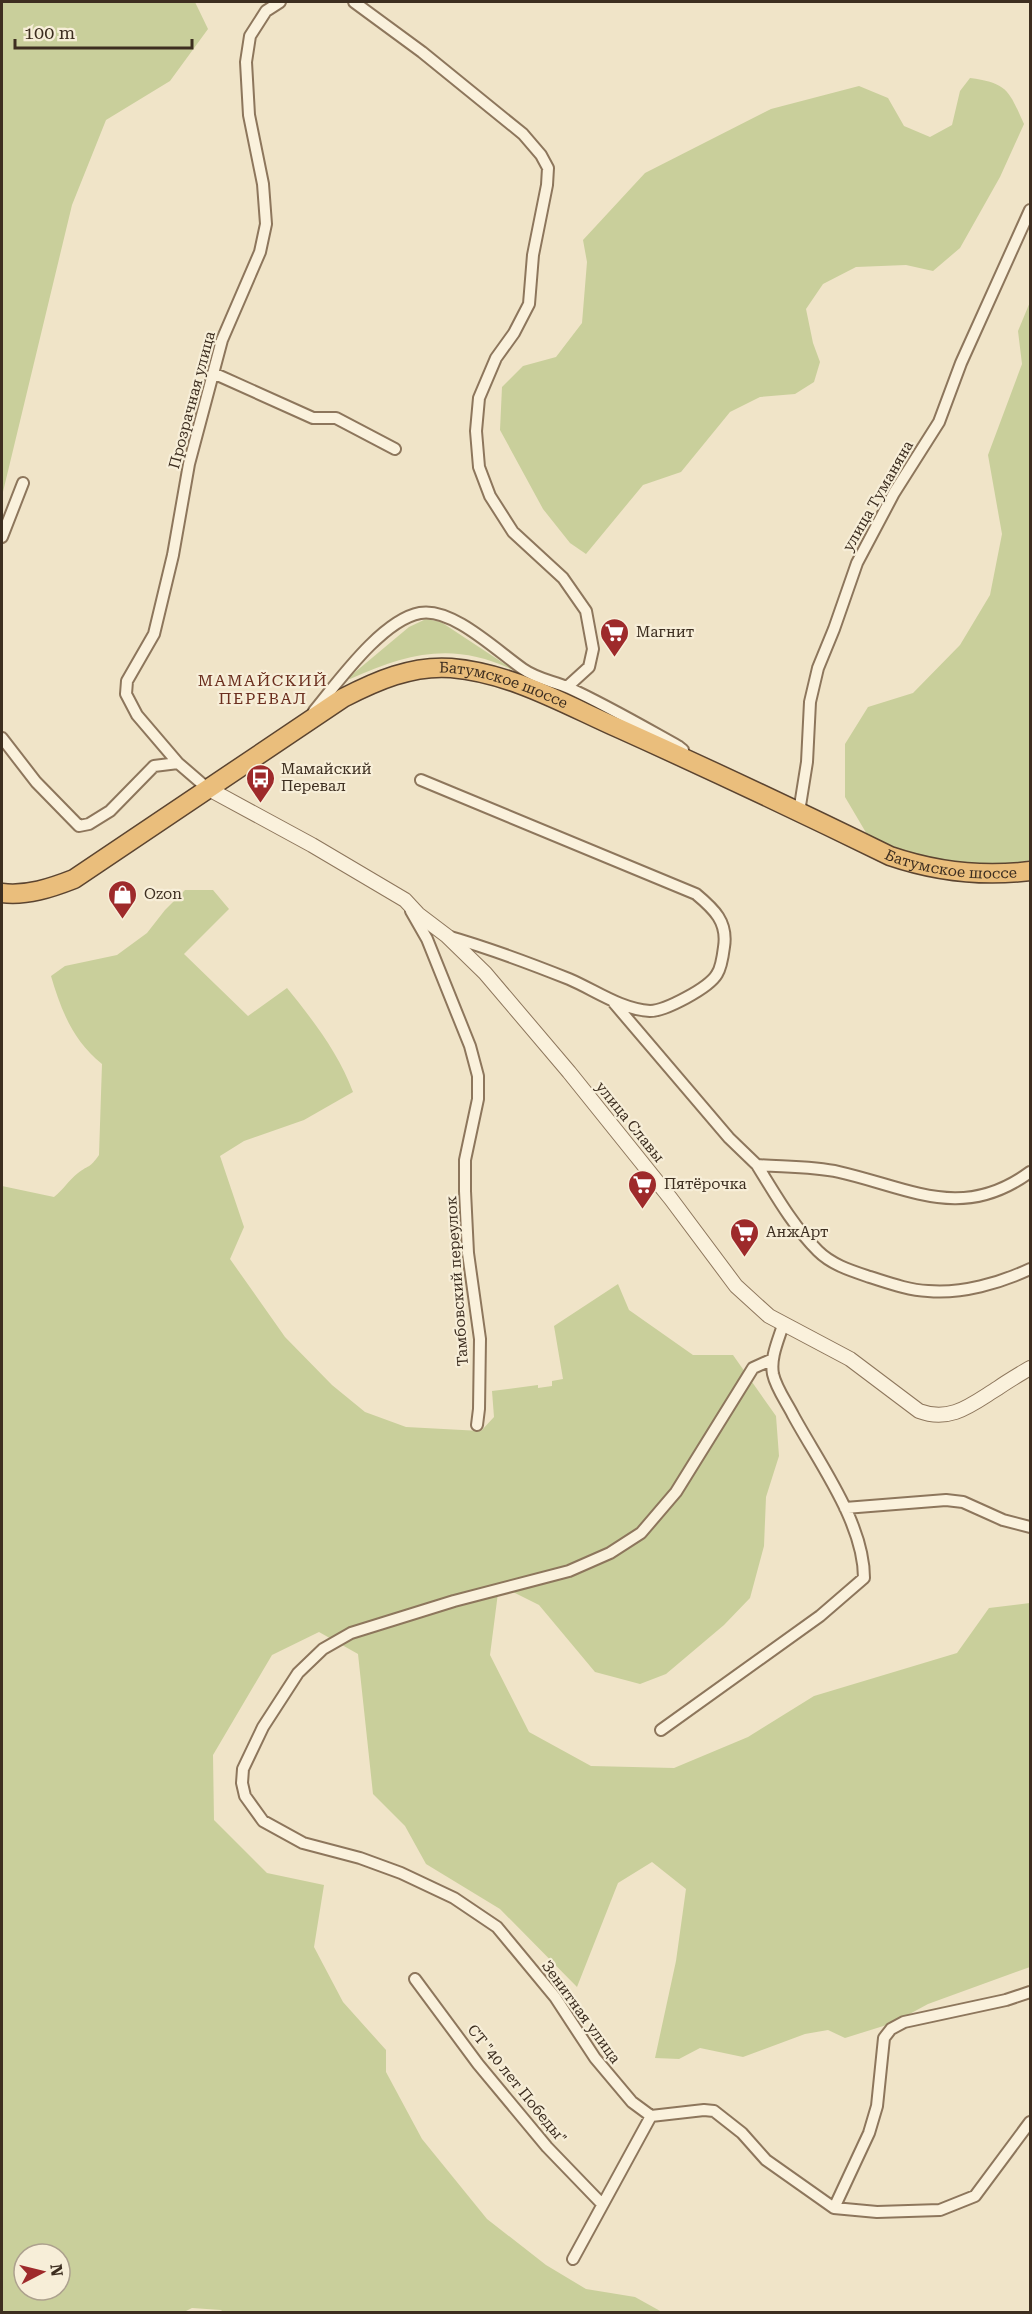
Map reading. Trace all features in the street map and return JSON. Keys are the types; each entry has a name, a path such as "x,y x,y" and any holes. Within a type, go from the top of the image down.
{"highway":[{"name":"Батумское шоссе","path":"2,893 23,894 50,888 74,879 342,698 375,682 410,671 448,668 482,672 515,682 682,757 890,856 921,867 956,873 999,875 1030,872"}],"street":[{"name":"Прозрачная улица","path":"207,788 178,763 137,715 126,694 127,681 154,634 173,555 189,464 222,340 260,252 266,224 263,184 249,115 246,62 250,36 266,10 280,2"},
{"path":"354,2 422,52 523,134 541,155 548,168 547,185 533,255 529,304 514,333 496,358 479,398 476,430 479,467 490,496 513,532 563,578 586,611 593,649 589,667 567,687"},
{"name":"улица Туманяна","path":"799,812 807,762 810,702 815,680 857,562 894,493 939,422 961,363 1030,210"},
{"path":"213,373 313,418 336,418 395,449"},
{"path":"2,537 23,483"},
{"path":"302,725 364,652 381,636 407,617 438,613 453,620 526,671 567,687 678,746 683,750 682,757"},
{"path":"2,738 36,782 79,826 89,824 110,811 154,766 178,763"},
{"path":"421,780 696,894 712,908 724,925 724,946 717,974 699,992 651,1011 614,1002 571,980 485,947 447,936"},
{"name":"улица Славы","path":"207,788 312,845 405,900 418,914 447,936 485,973 569,1072 671,1199 736,1286 755,1305 783,1325 834,1350 919,1411 932,1415 946,1415 964,1410 1030,1368"},
{"name":"Тамбовский переулок","path":"405,900 427,939 470,1046 478,1076 478,1099 465,1161 468,1253 480,1339 477,1425"},
{"path":"614,1002 729,1138 757,1165 800,1230 819,1252 844,1269 898,1286 929,1291 960,1290 994,1283 1030,1269"},
{"path":"757,1165 837,1172 932,1198 959,1199 986,1195 1016,1183 1030,1172"},
{"path":"661,1730 820,1616 864,1578 864,1567 859,1548 845,1508 773,1375 773,1359 783,1325"},
{"name":"Зенитная улица","path":"651,2116 632,2102 595,2058 555,1997 497,1927 453,1898 401,1873 360,1858 303,1843 263,1821 245,1796 242,1783 243,1769 263,1727 298,1673 323,1649 351,1633 454,1601 569,1571 609,1553 641,1533 676,1491 753,1368 773,1359"},
{"path":"845,1508 946,1500 963,1502 1003,1520 1030,1527"},
{"name":"СТ \"40 лет Победы\"","path":"415,1979 478,2064 540,2138 602,2204"},
{"path":"834,2208 869,2133 877,2106 884,2038 891,2029 904,2022 1006,2000 1030,1992"},
{"path":"573,2259 651,2116 714,2111 742,2133 766,2160 834,2208 877,2212 940,2210 975,2196 1030,2122"}],"green space":[{"path":"2,2 195,2 208,29 170,81 106,120 72,205 2,496"},
{"path":"970,78 992,83 1006,90 1024,124 1000,177 960,248 933,271 906,265 856,267 823,284 806,309 813,343 820,362 814,382 795,394 760,397 730,412 681,472 643,485 586,554 570,543 543,509 500,430 502,387 523,366 556,357 582,323 587,262 583,240 645,173 771,109 859,86 888,98 904,126 930,137 952,125 960,91"},
{"path":"1030,302 1030,860 1003,866 933,862 868,836 845,797 845,744 868,707 913,693 960,645 990,595 1002,534 988,455 1022,364 1018,331"},
{"path":"426,619 441,622 517,672 495,662 453,653 413,657 348,678 409,627"},
{"path":"185,890 213,890 229,909 184,954 248,1016 287,988 316,1025 347,1078 353,1092 304,1120 244,1141 220,1156 244,1227 230,1259 285,1337 332,1385 365,1412 406,1427 481,1431 494,1417 492,1391 538,1385 538,1388 552,1386 552,1381 563,1379 554,1326 618,1284 629,1310 693,1355 733,1355 776,1416 779,1456 766,1497 764,1546 750,1598 724,1625 666,1674 640,1684 595,1672 539,1605 499,1585 490,1655 529,1732 591,1766 674,1768 748,1737 814,1696 957,1653 989,1608 1030,1603 1030,1967 928,2004 893,2023 845,2038 828,2030 805,2034 743,2057 700,2048 679,2059 655,2058 676,1961 686,1889 652,1862 618,1883 577,1987 500,1909 426,1864 405,1826 373,1794 358,1654 319,1632 272,1655 213,1755 214,1820 267,1873 324,1885 314,1947 343,2002 386,2050 386,2072 422,2139 487,2219 546,2265 586,2289 635,2297 662,2312 223,2312 192,2308 184,2312 2,2312 2,1186 54,1197 99,1155 102,1064 83,1045 69,1024 51,976 65,966 117,955 147,933"}],"place":[{"name":"Магнит","path":"615,658"},
{"name":"Мамайский Перевал","path":"260,804"},
{"name":"Ozon","path":"123,920"},
{"name":"Пятёрочка","path":"643,1210"},
{"name":"АнжАрт","path":"745,1258"}],"district":[{"name":"МАМАЙСКИЙ ПЕРЕВАЛ","path":"263,689"}]}
